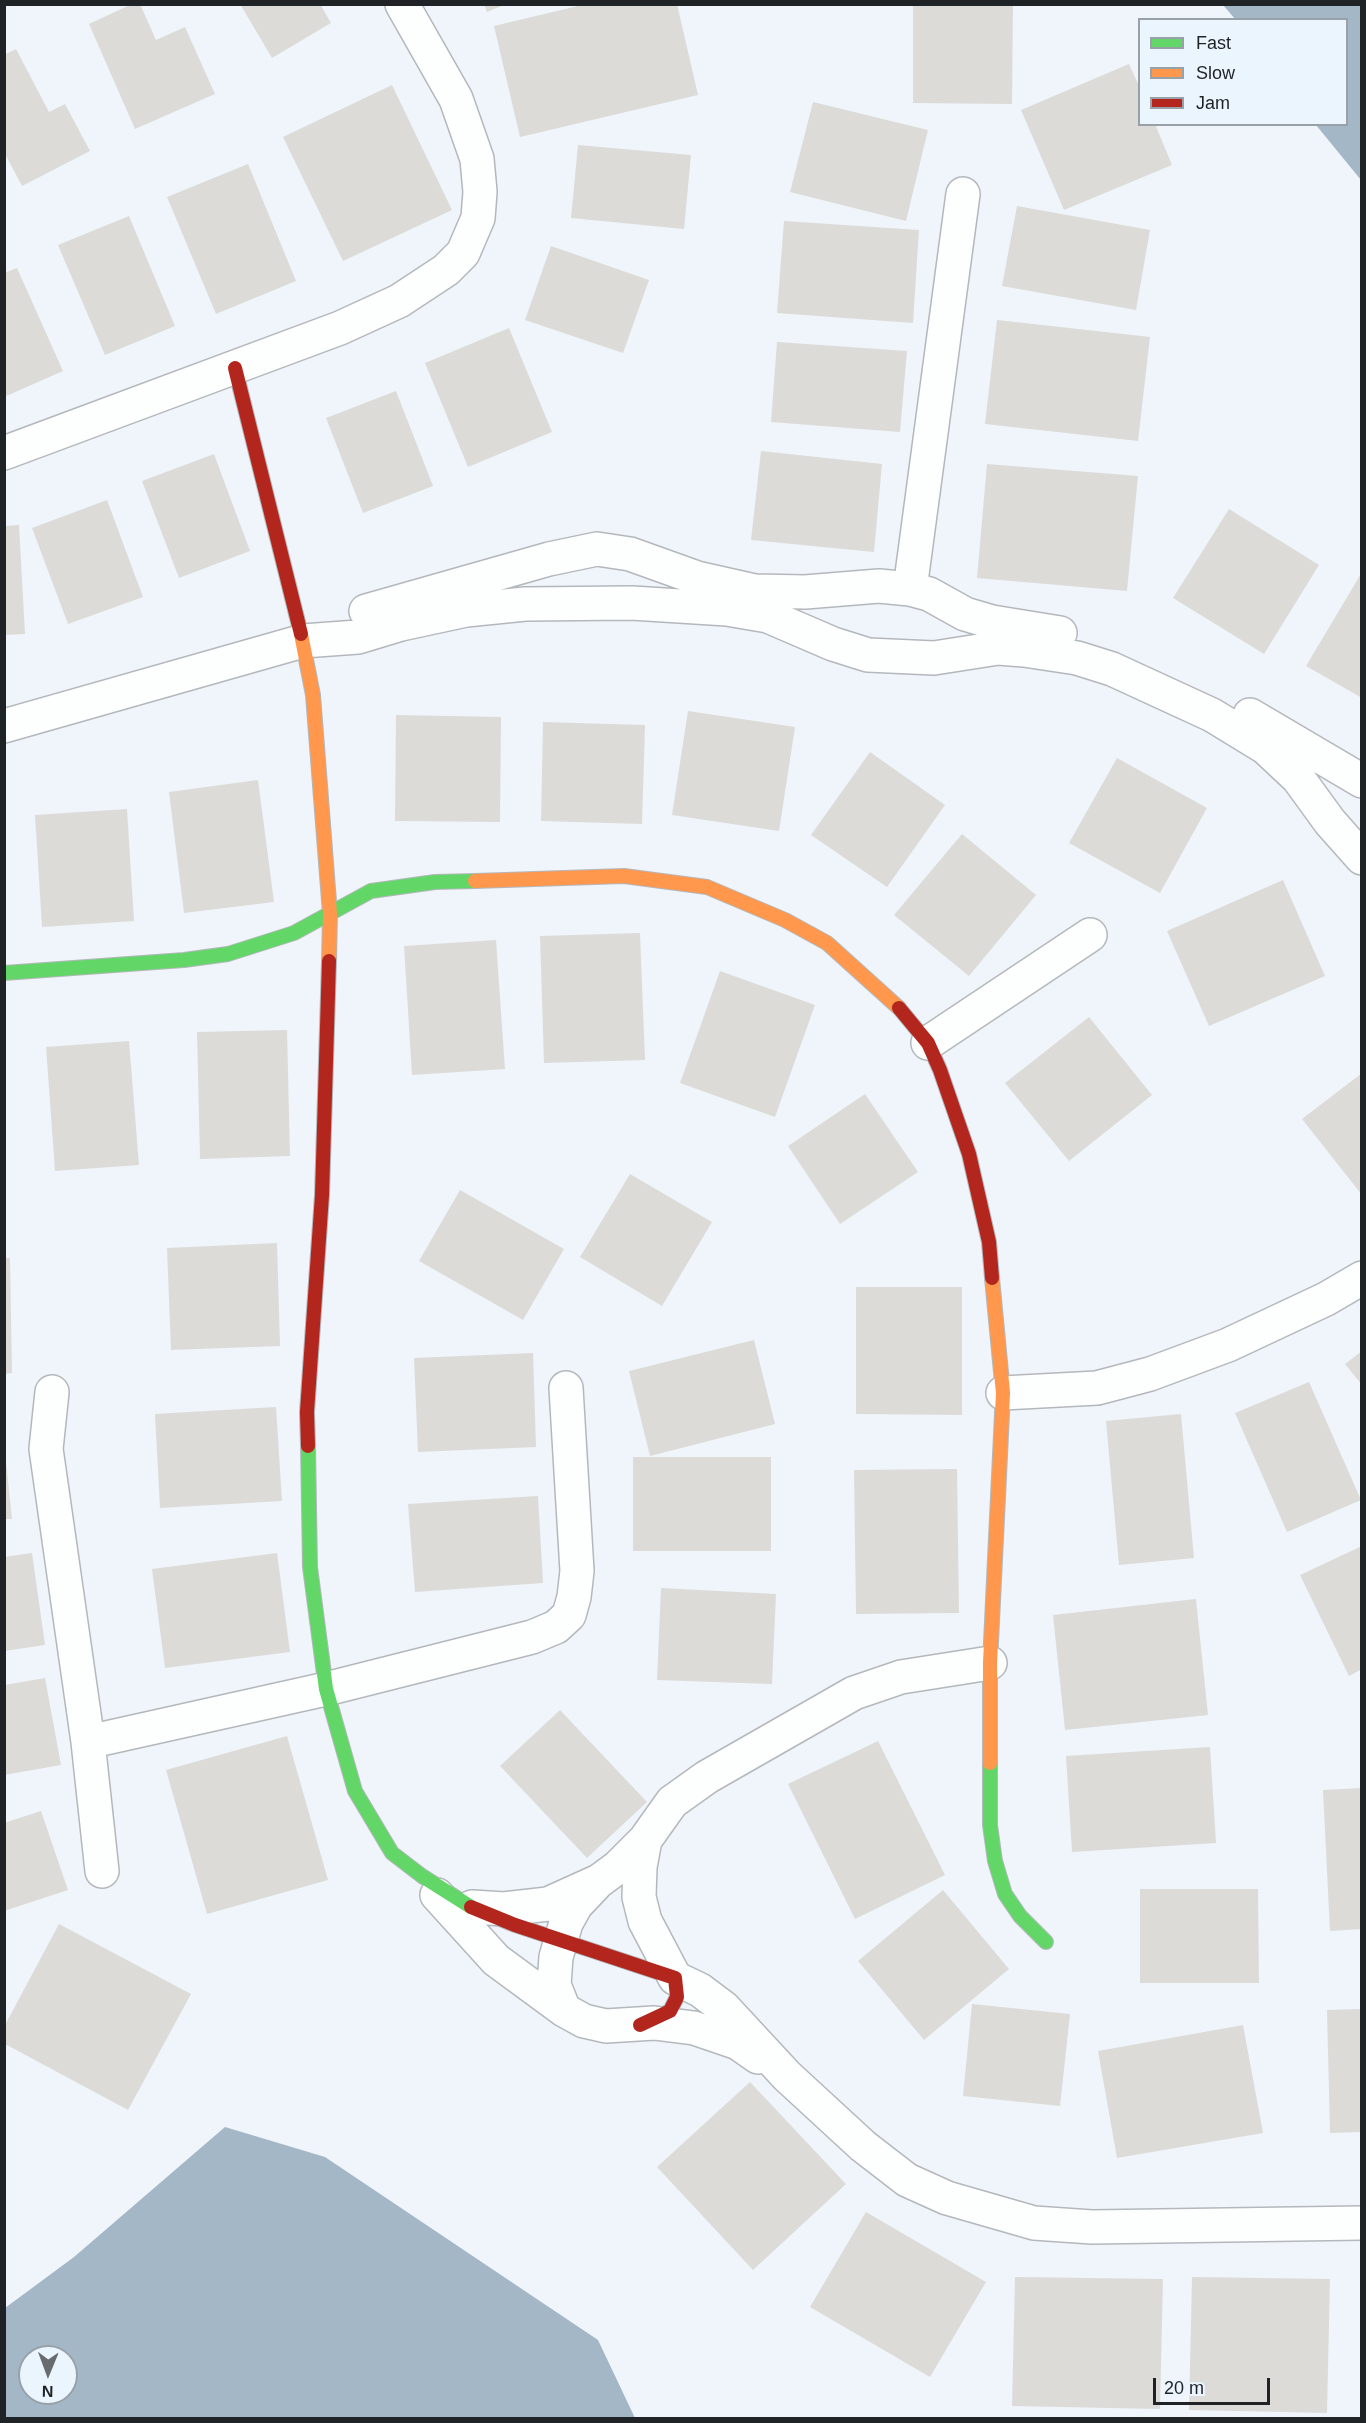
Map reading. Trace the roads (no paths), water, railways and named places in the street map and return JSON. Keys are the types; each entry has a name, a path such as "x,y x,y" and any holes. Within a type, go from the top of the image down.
{"street":[{"path":"4,453 340,328 399,301 446,270 463,253 478,218 480,192 477,159 456,99 402,4"},
{"path":"910,589 963,194"},
{"path":"234,368 303,641 313,695 330,914 322,1195 307,1412 310,1567 326,1689 355,1791 392,1853 422,1876 472,1907 675,1978 700,1990 724,2008 749,2032 787,2076 863,2146 907,2180 947,2199 1034,2223 1092,2227 1362,2223"},
{"path":"4,726 303,641 348,616 582,550 597,549 630,555 698,578 755,591 806,592 879,586 910,589 929,594 965,614 992,622 1087,639 1133,654 1223,699 1362,781"},
{"path":"4,706 159,664 303,641 358,637 400,624 466,610 525,604 632,603 749,611 786,622 848,650 888,658 933,658 998,648 1077,658 1112,669 1160,690 1249,736 1298,778 1330,822 1362,858"},
{"path":"4,973 184,960 228,954 294,933 330,914 349,900 371,891 435,882 624,876 707,887 785,920 827,943 881,990 908,1017 928,1043 969,1154 989,1242 1003,1393 990,1663 990,1825 995,1861 1005,1894 1020,1916 1046,1942"},
{"path":"928,1043 1090,935"},
{"path":"1003,1393 1097,1388 1150,1374 1228,1345 1326,1299 1362,1278"},
{"path":"88,1742 326,1689 532,1637 556,1627 569,1615 577,1571 566,1388"},
{"path":"52,1392 46,1449 88,1742 102,1871"},
{"path":"564,2010 554,1985 555,1957 576,1905 645,1840 672,1802 707,1777 854,1693 901,1677 990,1663"},
{"path":"640,2025 670,2011 677,1997 675,1978 645,1922 639,1897 640,1868 645,1840"},
{"path":"422,1876 454,1916 496,1960 564,2010 584,2021 606,2026 675,2024 716,2034 738,2043 787,2076"},
{"path":"472,1907 528,1908 548,1904 599,1881"}],"water":[{"path":"1223,5 1361,5 1361,180 1317,126 1348,126 1348,18 1234,18"},
{"path":"225,2127 325,2157 598,2340 635,2418 5,2418 5,2308 74,2257"}]}
